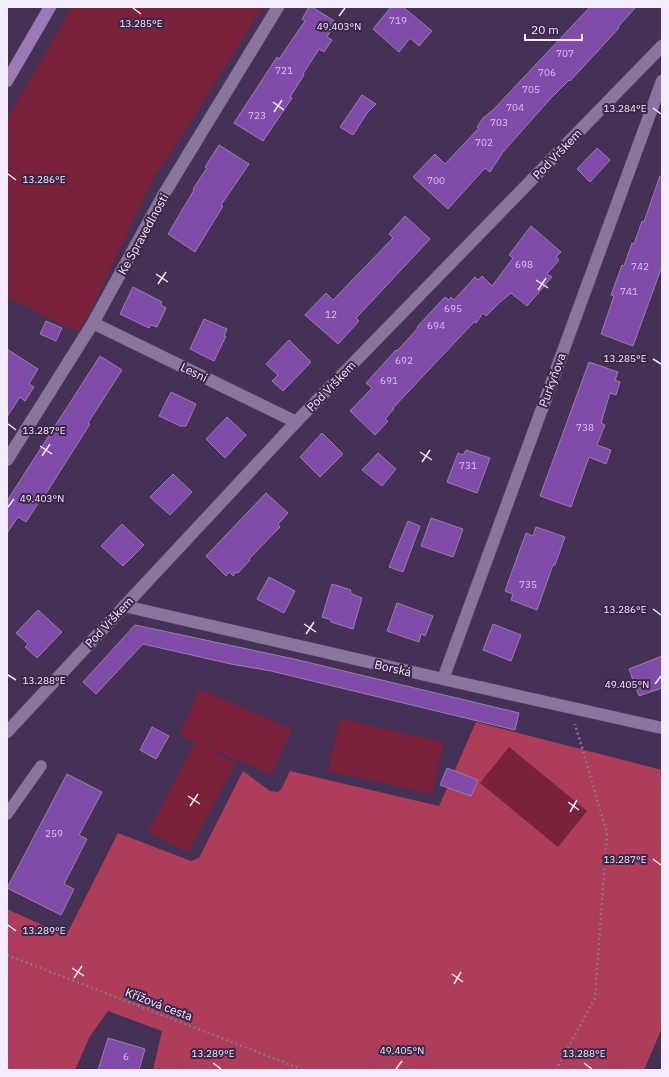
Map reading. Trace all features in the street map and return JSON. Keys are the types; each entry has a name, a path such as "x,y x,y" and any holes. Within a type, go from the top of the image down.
{"street":[{"path":"7,81 50,7"},
{"name":"Ke Spravedlnosti","path":"7,460 93,323 164,194 278,7"},
{"name":"Pod Vrškem","path":"7,732 296,422 662,46"},
{"name":"Purkyňova","path":"443,680 662,81"},
{"name":"Lesní","path":"93,323 296,422"},
{"name":"Borská","path":"124,606 443,680 662,728"}],"lane":[{"path":"7,814 41,766"}],"path":[{"path":"556,1070 595,998 607,833 571,708"},
{"name":"Křížová cesta","path":"7,955 304,1070"}],"shaded area":[{"path":"72,7 263,7 164,164 155,175 88,316 77,332 7,297 7,119"},
{"path":"199,689 292,729 272,775 202,745 236,763 188,853 148,832 195,742 180,735"},
{"path":"340,719 444,742 432,794 328,771"},
{"path":"476,722 662,770 662,1028 644,1070 153,1070 162,1031 108,1011 90,1036 75,1070 7,1070 7,909 66,936 118,833 191,861 199,858 243,771 270,791 278,792 282,788 290,771 439,806","holes":["509,747 587,811 558,847 480,783"]},
{"path":"508,747 587,811 558,847 479,783"}],"building":[{"path":"309,7 312,7 336,22 327,37 332,40 324,52 319,49 290,97 292,98 263,141 234,123 277,57 279,59 305,21 302,19"},
{"path":"391,7 403,7 432,31 419,46 410,38 399,52 373,29"},
{"path":"590,7 636,7 618,27 619,28 570,81 569,80 551,98 503,152 490,172 485,168 448,209 413,177 435,154 445,164 479,128 477,127 483,118 493,110"},
{"path":"362,95 376,104 367,113 353,135 340,127"},
{"path":"219,145 249,164 221,205 223,206 195,252 168,234 194,190 193,189 207,168 205,167"},
{"path":"597,148 610,160 590,182 577,169"},
{"path":"660,176 662,177 662,266 633,346 601,334 614,296 611,295 622,265 624,266 642,221 644,222"},
{"path":"405,216 430,239 356,318 359,321 338,344 305,315 326,293 333,300 393,238 389,234"},
{"path":"531,226 561,252 556,257 559,260 547,274 552,277 527,306 511,293 486,316 483,313 476,323 474,322 393,408 394,409 385,419 388,421 375,435 350,411 372,388 366,383 445,297 449,300 451,297 454,300 475,277 478,280 482,276 492,286 513,258 509,255"},
{"path":"133,287 162,302 161,305 166,308 157,327 151,325 149,328 120,314"},
{"path":"204,319 227,329 224,336 226,336 214,361 190,349"},
{"path":"46,321 62,328 56,341 40,334"},
{"path":"289,340 311,362 283,391 272,381 278,375 266,364"},
{"path":"7,349 38,369 29,384 34,387 25,401 20,397 7,417"},
{"path":"100,356 122,370 88,423 90,424 26,522 18,517 7,533 7,501"},
{"path":"589,362 618,372 615,380 620,382 616,395 610,393 601,423 605,425 597,445 611,450 606,464 589,457 571,507 540,496"},
{"path":"171,392 196,404 186,426 180,426 159,416"},
{"path":"227,417 246,435 225,458 206,439"},
{"path":"322,433 343,454 320,477 300,457"},
{"path":"466,450 490,458 477,493 447,482 458,453 463,455"},
{"path":"378,453 396,469 382,486 362,470"},
{"path":"173,474 192,492 170,515 150,497"},
{"path":"266,493 288,513 278,524 280,527 249,559 250,560 238,573 236,572 233,576 229,572 226,576 206,556"},
{"path":"431,518 463,529 453,557 421,546"},
{"path":"408,521 420,526 403,572 389,567"},
{"path":"122,524 144,545 123,566 101,546"},
{"path":"536,527 565,537 537,610 511,600 513,594 505,591 526,533 533,536"},
{"path":"269,577 295,591 284,613 257,599"},
{"path":"332,584 351,590 350,593 362,598 353,629 331,622 331,620 322,617"},
{"path":"397,603 433,616 425,636 421,634 419,642 387,631"},
{"path":"38,610 62,632 37,658 25,647 28,644 16,633"},
{"path":"493,624 521,635 511,661 483,650"},
{"path":"135,625 294,659 519,713 515,730 271,671 231,664 143,644 96,694 83,682"},
{"path":"662,656 662,688 639,696 629,669"},
{"path":"152,727 169,736 156,759 140,750"},
{"path":"447,768 478,780 471,796 440,785"},
{"path":"67,774 102,792 79,835 87,839 64,884 74,889 61,915 7,888"},
{"path":"108,1038 145,1049 139,1070 98,1070"}]}
